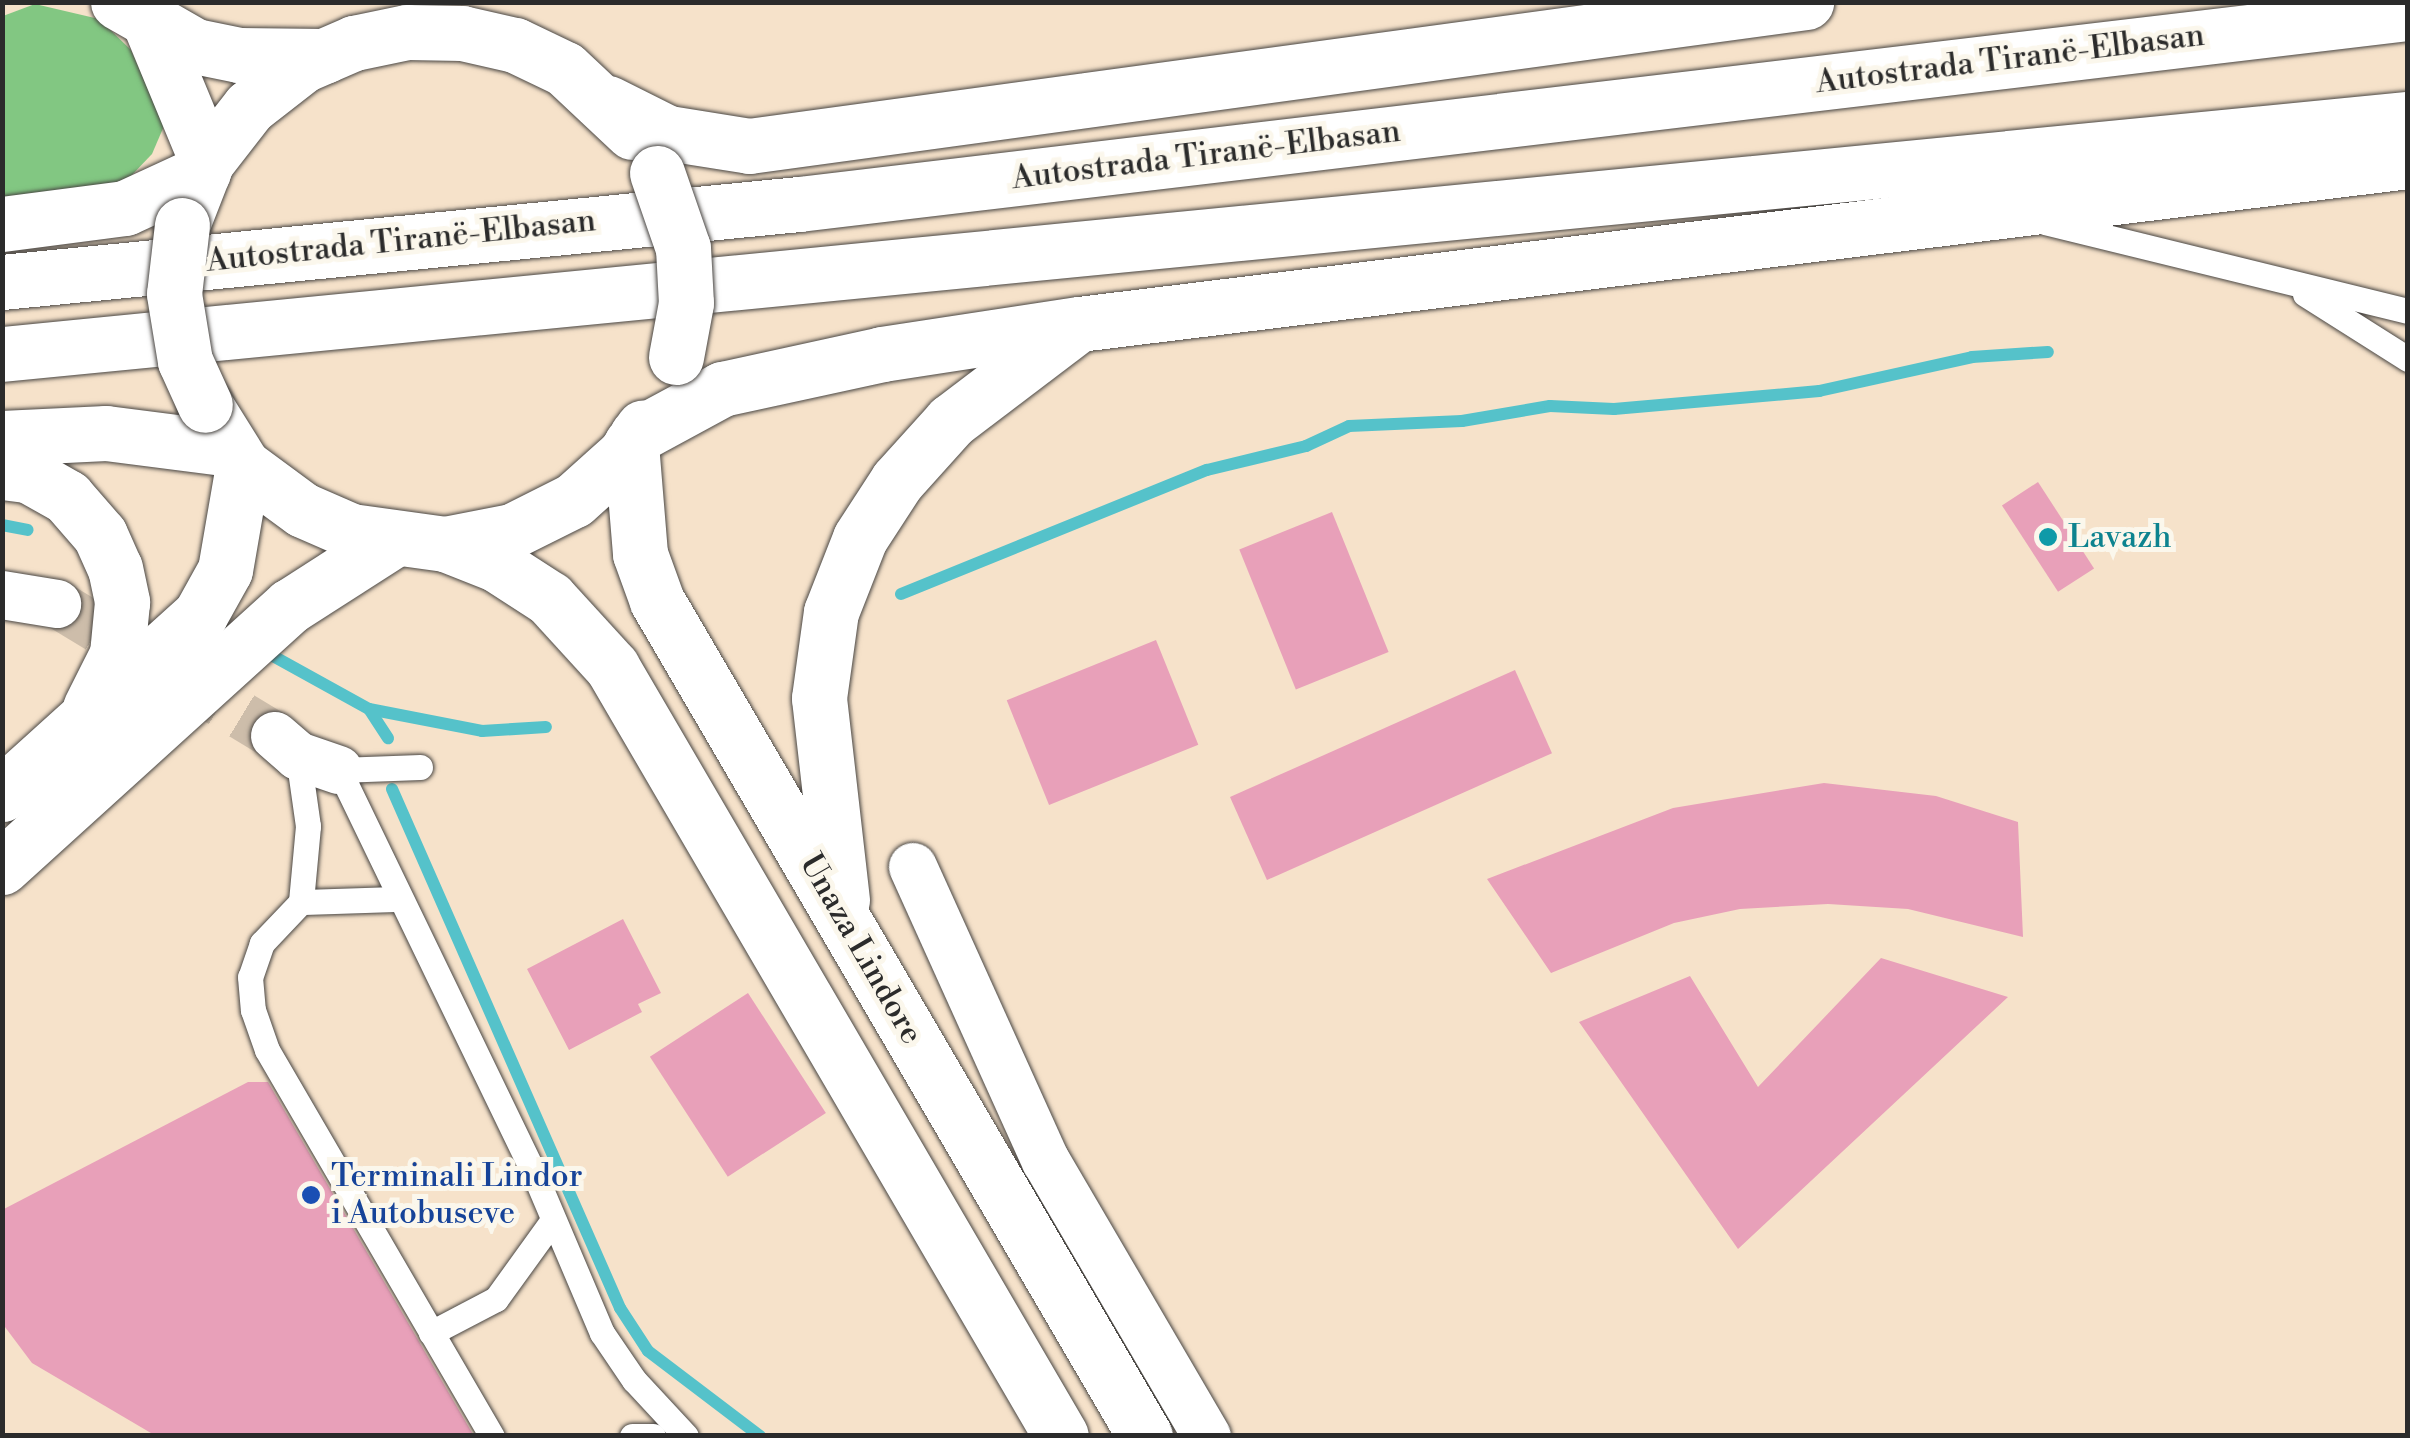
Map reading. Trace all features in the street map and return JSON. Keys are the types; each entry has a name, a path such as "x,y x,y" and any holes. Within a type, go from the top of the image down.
{"main road":[{"path":"135,14 239,55 324,56 408,32 462,33 532,53 608,103 668,133 749,146 1806,2"},
{"name":"Autostrada Tiranë-Elbasan","path":"2,282 799,204 2408,13"},
{"path":"135,14 205,167"},
{"path":"324,56 249,107 205,167 182,225 174,294 185,361 226,440 303,510 496,564 550,599 612,667 1061,1436"},
{"path":"608,103 657,173 682,248 686,302 676,357 634,440"},
{"path":"2,354 2408,119"},
{"path":"2,866 290,606 419,542 512,530 574,500 634,440 756,378 1079,324 2408,162"},
{"path":"2,224 125,208 205,167"},
{"path":"844,918 819,698 831,612 860,538 897,481 951,421 1079,324"},
{"path":"2,438 106,433 226,440"},
{"path":"2,794 200,616 225,570 226,440"},
{"name":"Unaza Lindore","path":"634,440 640,554 657,601 1145,1436"},
{"path":"2,472 28,475 67,498 100,536 115,568 122,602 117,654 84,720"}],"street":[{"path":"2,596 58,604"},
{"path":"913,867 1046,1161 1208,1436"}],"lane":[{"path":"2001,210 2408,311"},
{"path":"2288,284 2408,358"},
{"path":"304,754 420,767"},
{"path":"304,754 398,899 553,1220 602,1333 634,1380 686,1436"},
{"path":"304,754 308,826 301,902 262,943 250,977 253,1010 267,1050 492,1436"},
{"path":"301,902 398,899"},
{"path":"431,1333 496,1299 553,1220"},
{"path":"632,1436 653,1436"}],"green space":[{"path":"35,4 99,19 131,50 164,126 152,154 130,177 96,190 3,205 3,16"}],"building":[{"name":"Lavazh","path":"2038,482 2094,568 2058,592 2002,505"},
{"path":"1332,512 1389,652 1296,689 1239,549"},
{"path":"1156,640 1198,745 1049,805 1007,700"},
{"path":"1515,670 1552,753 1267,880 1230,797"},
{"path":"1824,783 1936,796 2018,822 2023,937 1908,909 1828,904 1740,909 1674,923 1551,973 1487,879 1673,808"},
{"path":"623,919 661,993 638,1004 642,1012 569,1050 527,969"},
{"path":"1881,958 2008,997 1738,1249 1579,1022 1690,976 1758,1087"},
{"path":"748,993 826,1113 728,1177 650,1057"},
{"path":"248,1082 268,1082 474,1436 156,1436 32,1363 2,1323 2,1210"}],"waterway":[{"path":"901,594 1207,470 1306,446 1349,426 1462,421 1550,406 1614,409 1819,391 1972,357 2048,352"},
{"path":"2,525 28,530"},
{"path":"273,656 369,709 482,731 546,727"},
{"path":"369,709 388,738"},
{"path":"392,789 620,1308 648,1351 760,1436"}],"tunnel":[{"path":"57,604 275,736"}],"place":[{"name":"Lavazh","path":"2048,537"},
{"name":"Terminali Lindor i Autobuseve","path":"311,1195"}]}
